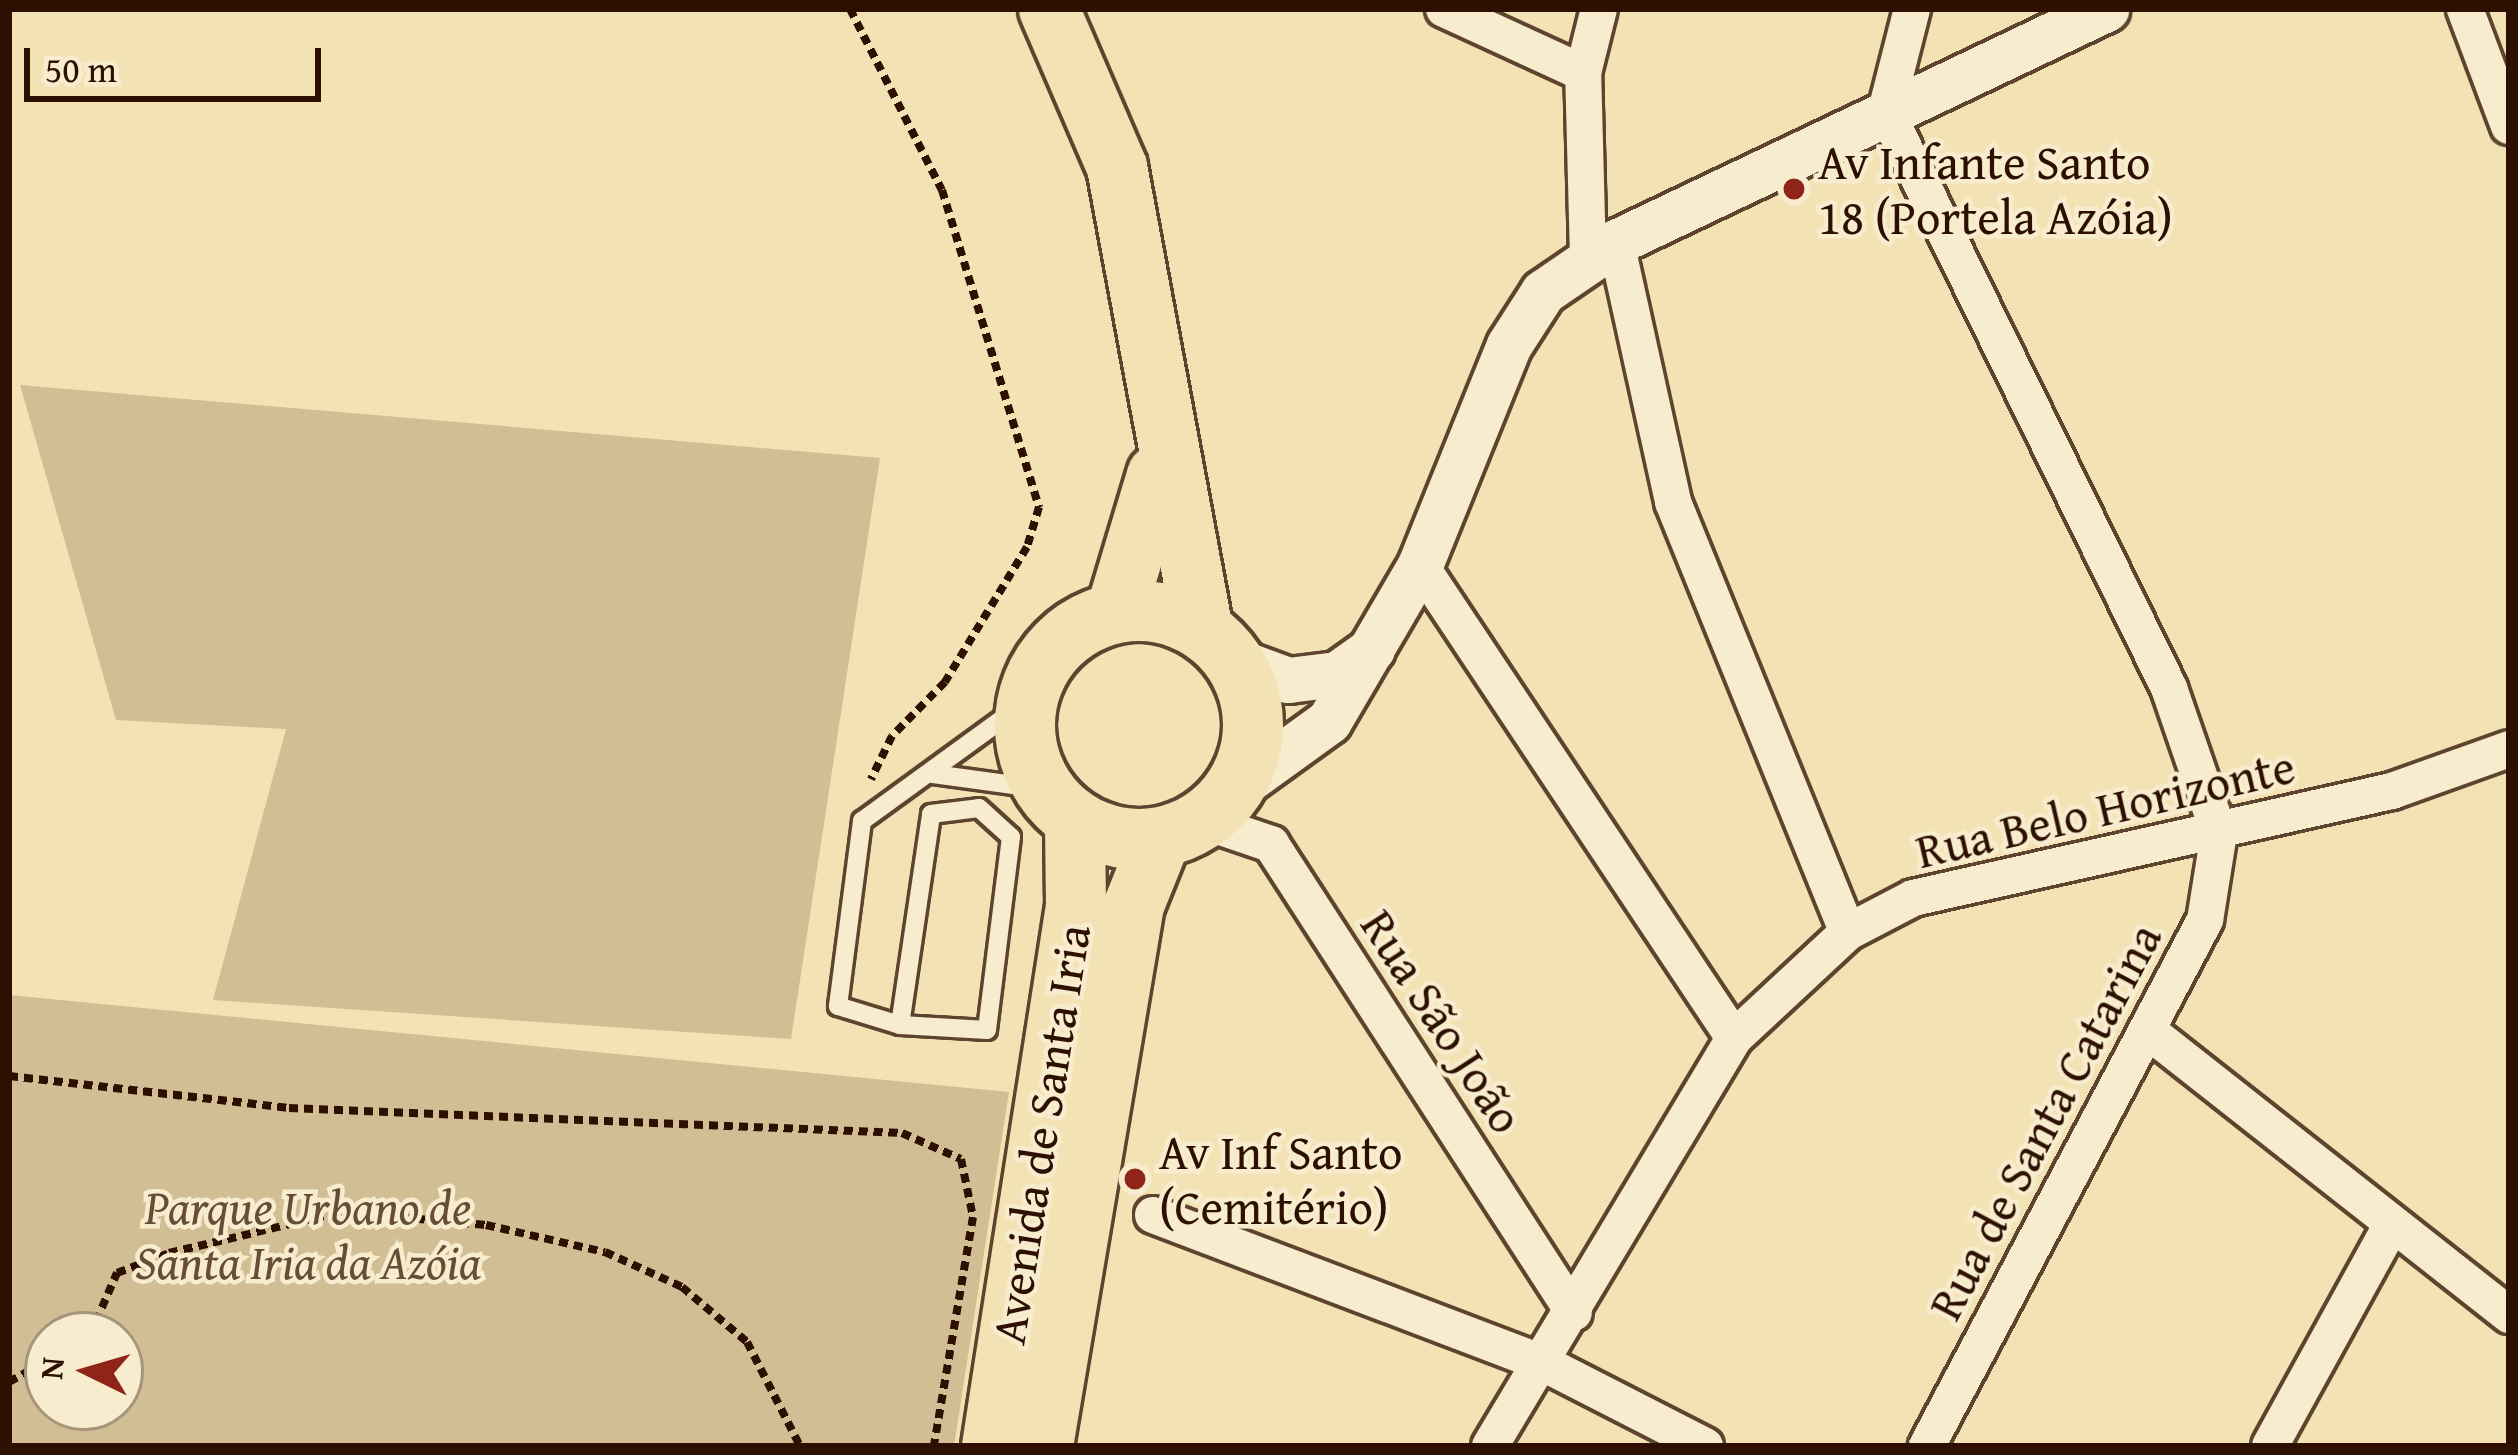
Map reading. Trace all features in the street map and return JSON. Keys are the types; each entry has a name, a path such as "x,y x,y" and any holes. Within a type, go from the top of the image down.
{"main road":[{"path":"1048,9 1117,167 1162,397 1219,644 1252,702 1252,747 1200,816 1116,838 1059,805 1026,747 1026,702 1043,661 1116,611 1161,611 1219,644"},
{"path":"1116,611 1157,480 1162,397"},
{"name":"Avenida de Santa Iria","path":"992,1446 1076,906 1059,805"},
{"name":"Avenida de Santa Iria","path":"1043,1446 1134,905 1200,816"}],"street":[{"path":"1444,9 1583,73"},
{"path":"1599,9 1583,73 1602,250 1673,502 1848,932"},
{"path":"1912,9 1886,111 2168,688 2219,832"},
{"path":"1200,816 1329,721 1420,565 1509,345 1543,292 1602,250 2106,9"},
{"path":"2465,9 2509,126"},
{"path":"1420,565 1734,1038"},
{"path":"1219,644 1288,680 1337,674 1375,647"},
{"name":"Rua Belo Horizonte","path":"1490,1446 1734,1038 1848,932 1913,898 2392,791 2509,749"},
{"name":"Rua São João","path":"1200,816 1271,844 1574,1312"},
{"name":"Rua de Santa Catarina","path":"1927,1446 2205,920 2219,832"},
{"path":"2146,1030 2509,1315"},
{"path":"1154,1215 1543,1363 1705,1446"},
{"path":"2270,1446 2392,1224"}],"lane":[{"path":"900,1025 931,814 979,808 1011,837 987,1030 900,1025 838,1006 869,815 1026,702"},
{"path":"917,777 958,769 1059,805"}],"path":[{"path":"850,9 942,190 1039,508 1028,548 945,682 892,736 868,784 869,815"},
{"path":"9,1076 289,1108 902,1133 961,1159 974,1217 934,1446"},
{"path":"100,1311 117,1274 169,1253 341,1212 486,1225 605,1252 682,1287 747,1342 800,1446"}],"green space":[{"path":"20,385 880,458 791,1039 213,1000 286,729 116,720"},
{"name":"Parque Urbano de Santa Iria da Azóia","path":"9,995 1009,1092 954,1446 9,1446"}],"place":[{"name":"Av Infante Santo 18 (Portela Azóia)","path":"1794,189"},
{"name":"Av Inf Santo (Cemitério)","path":"1135,1179"}]}
